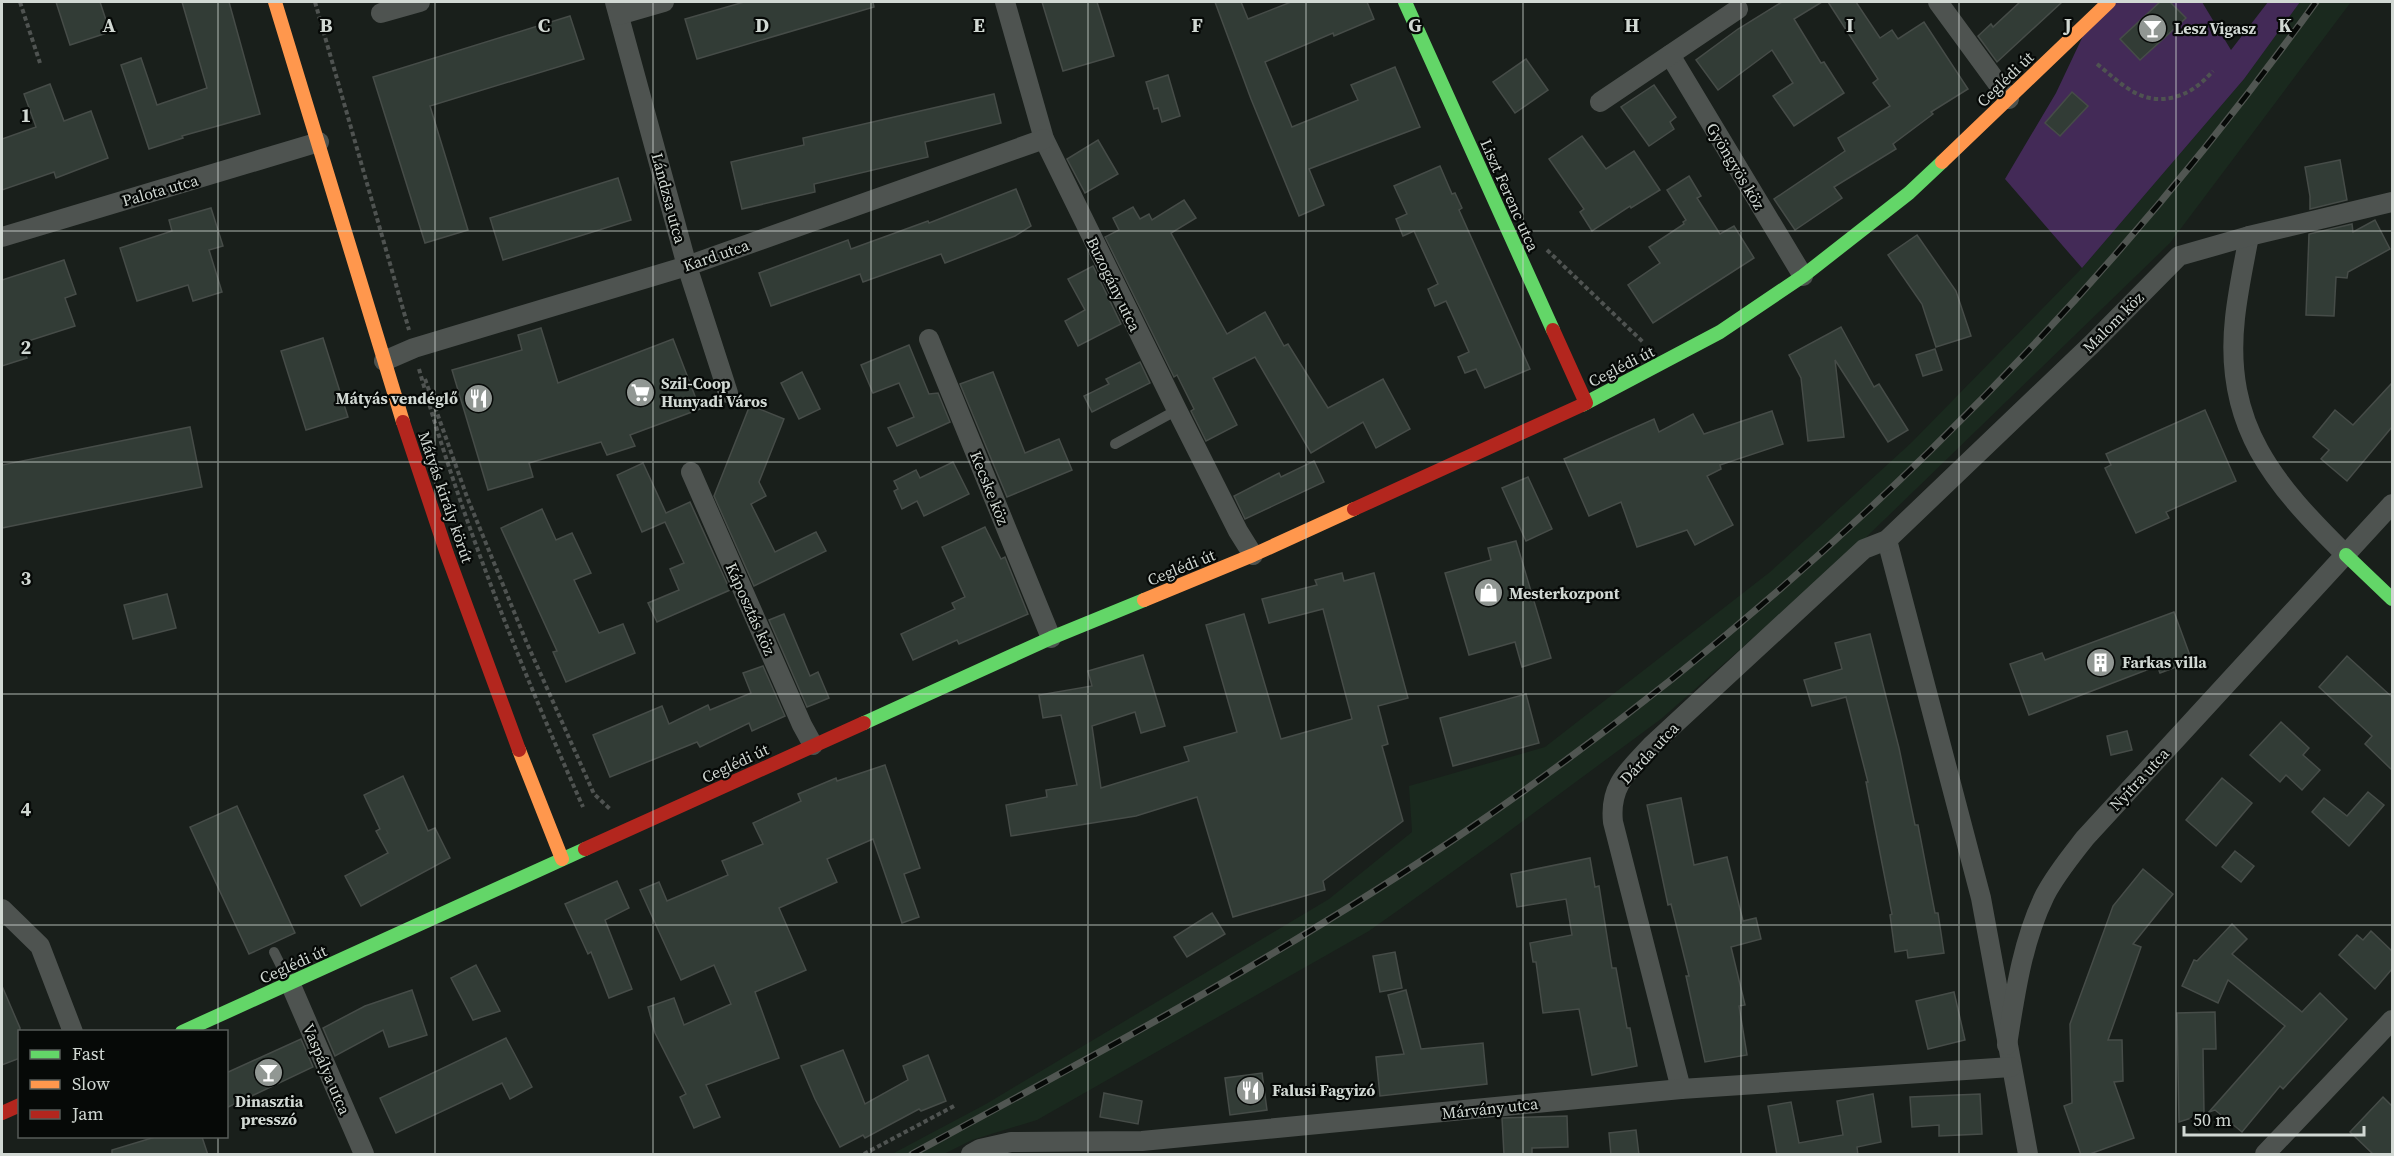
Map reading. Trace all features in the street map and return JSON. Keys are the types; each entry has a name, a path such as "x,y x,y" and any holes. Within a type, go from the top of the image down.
{"main road":[{"name":"Mátyás király körút","path":"275,2 384,361 432,508 562,859"},
{"name":"Liszt Ferenc utca","path":"1405,2 1586,403"},
{"name":"Ceglédi út","path":"186,1030 1051,638 1253,555 1586,403 1720,332 1803,276 1910,193 2109,2"},
{"path":"2346,555 2392,599"},
{"path":"2,1113 18,1106"}],"street":[{"path":"381,13 420,2"},
{"path":"617,8 664,2"},
{"name":"Buzogány utca","path":"1005,2 1044,139 1177,410 1238,531 1253,555"},
{"path":"1938,2 2009,99"},
{"name":"Lándzsa utca","path":"617,8 687,266 728,393"},
{"path":"1600,102 1738,9"},
{"name":"Gyöngyös köz","path":"1670,55 1803,276"},
{"name":"Kard utca","path":"384,361 414,348 687,266 1044,139"},
{"name":"Palota utca","path":"2,237 319,142"},
{"name":"Malom köz","path":"1887,540 2092,344 2179,256 2248,236 2392,202"},
{"path":"2248,236 2235,318 2233,349 2240,405 2252,439 2269,470 2289,496 2346,555"},
{"name":"Kecske köz","path":"929,339 1051,638"},
{"name":"Káposztás köz","path":"691,472 802,725 813,745"},
{"name":"Nyitra utca","path":"2007,1045 2025,950 2045,896 2058,872 2085,838 2392,504"},
{"name":"Nyitra utca","path":"1887,540 1981,898 2028,1155"},
{"name":"Dárda utca","path":"1681,1089 1613,822 1614,792 1626,774 1652,745 1855,557 1864,549 1887,540"},
{"path":"2,909 40,946 72,1030"},
{"name":"Vaspálya utca","path":"290,983 364,1155"},
{"path":"2265,1155 2392,1020"},
{"name":"Márvány utca","path":"971,1155 980,1149 1011,1142 1152,1141 1681,1089 2011,1067"}],"lane":[{"path":"1115,444 1177,410"},
{"path":"274,952 290,983"}],"path":[{"path":"20,2 40,63"},
{"path":"315,2 435,425 539,708 583,807"},
{"path":"2097,64 2131,91 2150,100 2164,100 2184,94 2201,84 2213,70"},
{"path":"1542,245 1646,346"},
{"path":"414,348 467,496 526,641 594,794 610,809"},
{"path":"864,1155 954,1106"}],"shaded area":[{"path":"2099,2 2202,2 2231,50 2268,2 2300,2 2244,79 2082,268 2005,179 2056,93"},
{"path":"2300,2 2351,2 2170,243 1854,549 1661,719 1369,931 1037,1120 972,1140 944,1154 892,1154 986,1104 1329,899 1412,832 1409,786 1545,747 1770,572 1912,442 2082,268 2244,79"}],"building":[{"path":"56,2 100,2 110,32 70,45"},
{"path":"182,2 229,2 260,114 182,136 183,138 149,149 121,65 141,58 157,105 207,88"},
{"path":"744,2 873,2 874,7 697,59 685,19"},
{"path":"1042,2 1097,2 1114,56 1063,71"},
{"path":"1215,2 1241,2 1248,19 1291,2 1367,2 1374,19 1334,36 1333,33 1265,62 1292,127 1358,100 1351,85 1395,67 1420,127 1309,169 1324,205 1299,216 1251,99"},
{"path":"1782,2 1822,2 1794,19 1821,63 1824,62 1844,93 1794,126 1773,96 1793,83 1772,50 1718,90 1696,60 1738,29"},
{"path":"1828,2 1856,2 1880,38 1892,30 1898,39 1924,22 1968,89 1931,112 1933,114 1893,144 1896,149 1834,187 1842,198 1795,230 1774,199 1845,151 1838,138 1890,106 1873,83 1878,79"},
{"path":"2020,2 2062,2 1997,62 1978,36 1991,24 1993,27"},
{"name":"Lesz Vigasz","path":"2160,2 2170,2 2186,18 2140,60 2120,39"},
{"path":"570,16 584,59 430,106 468,230 425,243 373,77"},
{"path":"1526,59 1548,90 1515,113 1493,82"},
{"path":"1168,75 1180,116 1162,122 1158,108 1154,109 1146,82"},
{"path":"50,84 64,121 91,111 108,158 56,178 54,172 2,190 2,139 36,127 24,94"},
{"path":"1654,85 1676,117 1670,122 1674,129 1649,146 1621,107"},
{"path":"2072,92 2088,106 2060,136 2045,123"},
{"path":"994,94 1001,123 925,142 928,157 814,184 815,192 742,209 731,162 804,145 803,138"},
{"path":"1582,136 1606,169 1634,151 1660,190 1592,231 1580,212 1584,209 1549,159"},
{"path":"1098,140 1118,174 1085,193 1067,159"},
{"path":"2340,160 2347,200 2310,209 2305,167"},
{"path":"1440,166 1452,194 1455,193 1462,208 1459,210 1530,369 1485,388 1476,369 1465,373 1458,357 1469,352 1446,301 1435,306 1428,289 1438,284 1414,231 1403,236 1396,219 1407,214 1394,186"},
{"path":"1689,176 1701,196 1697,198 1720,234 1734,226 1754,258 1653,323 1628,285 1660,263 1649,247 1684,224 1686,220 1667,190"},
{"path":"618,178 631,220 503,260 490,218"},
{"path":"1016,189 1031,226 1015,236 945,263 941,254 863,282 860,274 771,306 759,273 848,240 851,249 928,221 929,223"},
{"path":"1184,200 1196,218 1171,233 1227,334 1265,312 1284,346 1288,344 1328,408 1383,379 1410,429 1376,448 1363,422 1311,453 1255,357 1213,378 1237,425 1206,441 1191,411 1194,409 1177,375 1174,377 1105,237 1119,230 1113,218 1133,207 1140,219 1149,214 1152,220"},
{"path":"211,208 223,246 209,250 222,292 193,301 188,285 137,301 120,248 172,231 169,220"},
{"path":"2375,220 2390,249 2348,272 2347,278 2336,277 2334,316 2306,315 2309,234 2352,224 2353,232"},
{"path":"1917,235 1956,291 1971,336 1936,347 1922,304 1888,255"},
{"path":"64,260 76,294 65,298 75,326 22,343 27,358 2,366 2,280"},
{"path":"1093,266 1121,324 1078,346 1065,321 1085,310 1068,279"},
{"path":"1841,327 1874,387 1879,384 1908,430 1888,442 1835,360 1844,437 1808,441 1801,378 1789,355"},
{"path":"541,328 558,383 673,339 700,409 630,435 635,446 607,455 601,442 529,463 533,477 488,490 452,370 522,350 518,335"},
{"path":"323,338 348,417 306,430 281,351"},
{"path":"909,345 929,394 938,393 950,422 897,446 888,428 914,417 899,383 873,393 861,365"},
{"path":"1935,349 1942,370 1923,376 1916,355"},
{"path":"1140,362 1150,383 1092,412 1084,396 1109,384 1106,379"},
{"path":"802,372 820,409 799,419 781,383"},
{"path":"993,372 1025,453 1059,439 1072,470 1007,497 960,384"},
{"path":"2392,383 2392,427 2347,481 2321,459 2329,450 2313,437 2335,410 2353,425"},
{"path":"750,405 784,419 759,482 766,496 751,504 775,552 816,532 826,551 754,586 714,496"},
{"path":"2205,410 2236,481 2166,512 2169,518 2136,533 2105,468 2111,465 2106,454"},
{"path":"1772,411 1783,444 1720,465 1721,469 1707,476 1733,525 1695,545 1687,530 1637,547 1621,502 1589,516 1564,459 1654,419 1659,432 1693,414 1704,434"},
{"path":"190,427 202,487 2,528 2,465"},
{"path":"1314,461 1324,482 1245,519 1234,496 1279,473 1281,477"},
{"path":"953,462 969,494 924,516 917,501 902,509 894,491 898,489 894,481 916,470 920,478"},
{"path":"643,463 666,513 690,502 730,590 657,622 648,603 679,590 670,569 684,563 665,522 642,532 617,475"},
{"path":"1528,477 1552,529 1526,541 1502,488"},
{"path":"542,509 556,540 572,533 591,573 574,580 599,633 623,624 635,653 566,682 553,652 557,651 501,528"},
{"path":"985,527 1001,559 1005,557 1028,614 959,644 957,640 913,660 901,634 955,609 952,603 965,597 942,547"},
{"path":"1516,541 1551,658 1522,667 1515,642 1469,655 1445,573 1491,560 1488,548"},
{"path":"1342,573 1344,581 1374,573 1408,698 1378,706 1388,744 1382,746 1403,821 1323,881 1325,890 1233,917 1197,797 1136,816 1011,836 1006,805 1047,797 1046,790 1077,785 1061,715 1043,718 1039,695 1092,686 1088,671 1143,655 1165,726 1141,733 1135,712 1092,726 1101,788 1189,761 1184,747 1237,732 1206,625 1244,614 1281,739 1352,719 1323,609 1269,623 1262,599 1317,585 1315,580"},
{"path":"167,594 176,628 133,639 124,605"},
{"name":"Farkas villa","path":"2174,612 2192,661 2160,673 2157,666 2029,715 2010,664 2042,653 2045,660"},
{"path":"784,614 810,676 818,672 829,698 807,707 769,620"},
{"path":"1870,634 1899,748 1915,825 1918,825 1935,913 1938,913 1944,953 1908,958 1907,950 1895,952 1890,915 1892,914 1866,782 1868,782 1846,697 1812,706 1804,680 1842,669 1835,643"},
{"path":"2347,656 2392,697 2392,770 2365,744 2372,736 2319,687"},
{"path":"763,666 785,716 752,731 749,723 700,747 697,742 610,777 593,735 662,706 669,724 708,705 710,710 751,693 743,673"},
{"path":"1526,694 1539,743 1453,766 1440,718"},
{"path":"2281,722 2309,748 2303,755 2320,770 2302,790 2286,775 2280,782 2250,755"},
{"path":"2127,731 2132,750 2111,755 2107,736"},
{"path":"885,765 920,868 904,874 919,917 902,923 873,839 827,859 837,882 779,908 806,970 755,992 779,1058 706,1085 720,1117 694,1128 680,1097 686,1094 655,1033 648,1007 674,998 684,1025 731,1004 714,965 681,980 640,890 659,882 667,901 728,875 722,861 763,844 753,823 801,801 798,794 836,778 837,781"},
{"path":"403,776 428,831 435,828 450,858 361,906 345,876 388,853 376,831 380,829 364,795"},
{"path":"2222,778 2252,803 2216,846 2186,820"},
{"path":"2368,792 2384,805 2349,846 2312,812 2324,798 2347,816"},
{"path":"1681,798 1694,865 1727,857 1743,921 1756,918 1761,939 1731,947 1745,1005 1739,1006 1747,1055 1705,1062 1686,976 1689,976 1671,904 1668,905 1647,805"},
{"path":"237,806 295,933 249,954 190,827"},
{"path":"2235,851 2254,866 2241,882 2222,867"},
{"path":"1590,858 1595,887 1599,886 1612,968 1616,968 1627,1028 1630,1028 1637,1066 1592,1075 1579,1009 1543,1013 1536,962 1533,962 1530,943 1572,935 1566,899 1517,907 1511,874"},
{"path":"2143,869 2173,894 2133,944 2141,947 2108,1040 2122,1040 2123,1081 2114,1082 2134,1138 2087,1155 2081,1155 2064,1106 2072,1103 2070,1024 2113,906"},
{"path":"617,881 629,908 605,920 632,989 609,998 591,952 588,954 565,904"},
{"path":"1212,913 1225,934 1187,957 1174,937"},
{"path":"2232,924 2247,939 2232,954 2302,1012 2320,993 2347,1019 2283,1089 2280,1086 2242,1132 2215,1110 2209,1112 2285,1026 2228,980 2218,1003 2182,986 2194,960 2197,961"},
{"path":"2371,931 2392,951 2392,969 2375,989 2339,955 2357,935 2363,940"},
{"path":"1395,952 1402,988 1380,992 1373,956"},
{"path":"476,965 500,1011 473,1020 451,978"},
{"path":"2,986 20,1030 18,1030 18,1059 2,1065"},
{"path":"412,990 427,1035 389,1047 383,1030 335,1056 323,1028 365,1006"},
{"path":"1406,990 1421,1049 1483,1043 1487,1084 1380,1096 1376,1057 1404,1054 1388,995"},
{"path":"1954,992 1965,1040 1928,1049 1916,1001"},
{"path":"2215,1012 2216,1049 2203,1049 2204,1114 2179,1122 2177,1013"},
{"path":"506,1038 532,1087 510,1099 502,1083 396,1133 380,1098"},
{"path":"301,1039 313,1067 228,1107 228,1072"},
{"path":"843,1050 865,1104 908,1080 903,1066 928,1055 946,1101 921,1111 919,1109 865,1138 863,1135 840,1147 801,1066"},
{"path":"1262,1073 1267,1110 1230,1115 1225,1078"},
{"path":"1104,1093 1142,1101 1138,1124 1100,1117"},
{"path":"1873,1094 1881,1142 1857,1147 1858,1155 1777,1155 1768,1106 1791,1102 1799,1143 1843,1135 1837,1101"},
{"path":"1980,1094 1982,1134 1939,1136 1939,1125 1912,1127 1910,1097"},
{"path":"2383,1097 2392,1106 2392,1155 2374,1155 2350,1132"},
{"path":"1567,1116 1568,1147 1532,1148 1532,1155 1504,1155 1502,1118"},
{"path":"1636,1130 1639,1155 1611,1155 1609,1133"},
{"path":"152,1138 202,1138 208,1155 112,1155 112,1150"}],"railway":[{"path":"912,1154 1195,999 1402,874 1590,742 1707,651 1820,554 1928,452 2033,346 2132,236 2226,121 2316,2"}],"traffic: fast":[{"path":"1405,2 1553,330"},
{"path":"1582,405 1720,332 1803,276 1909,193 1942,162"},
{"path":"2346,555 2392,599"},
{"path":"864,723 1051,638 1144,600"},
{"path":"186,1030 585,849"}],"traffic: slow":[{"path":"275,2 403,422"},
{"path":"1942,162 2109,2"},
{"path":"1144,600 1253,555 1354,509"},
{"path":"519,750 562,859"}],"traffic: jam":[{"path":"1553,330 1586,403"},
{"path":"1354,509 1582,405"},
{"path":"403,422 447,554 519,750"},
{"path":"585,849 864,723"},
{"path":"2,1113 18,1106"}],"place":[{"name":"Lesz Vigasz","path":"2153,28"},
{"name":"Szil-Coop Hunyadi Város","path":"640,392"},
{"name":"Mátyás vendéglő","path":"479,398"},
{"name":"Mesterkozpont","path":"1488,593"},
{"name":"Farkas villa","path":"2101,662"},
{"name":"Dinasztia presszó","path":"269,1073"},
{"name":"Falusi Fagyizó","path":"1251,1090"}]}
